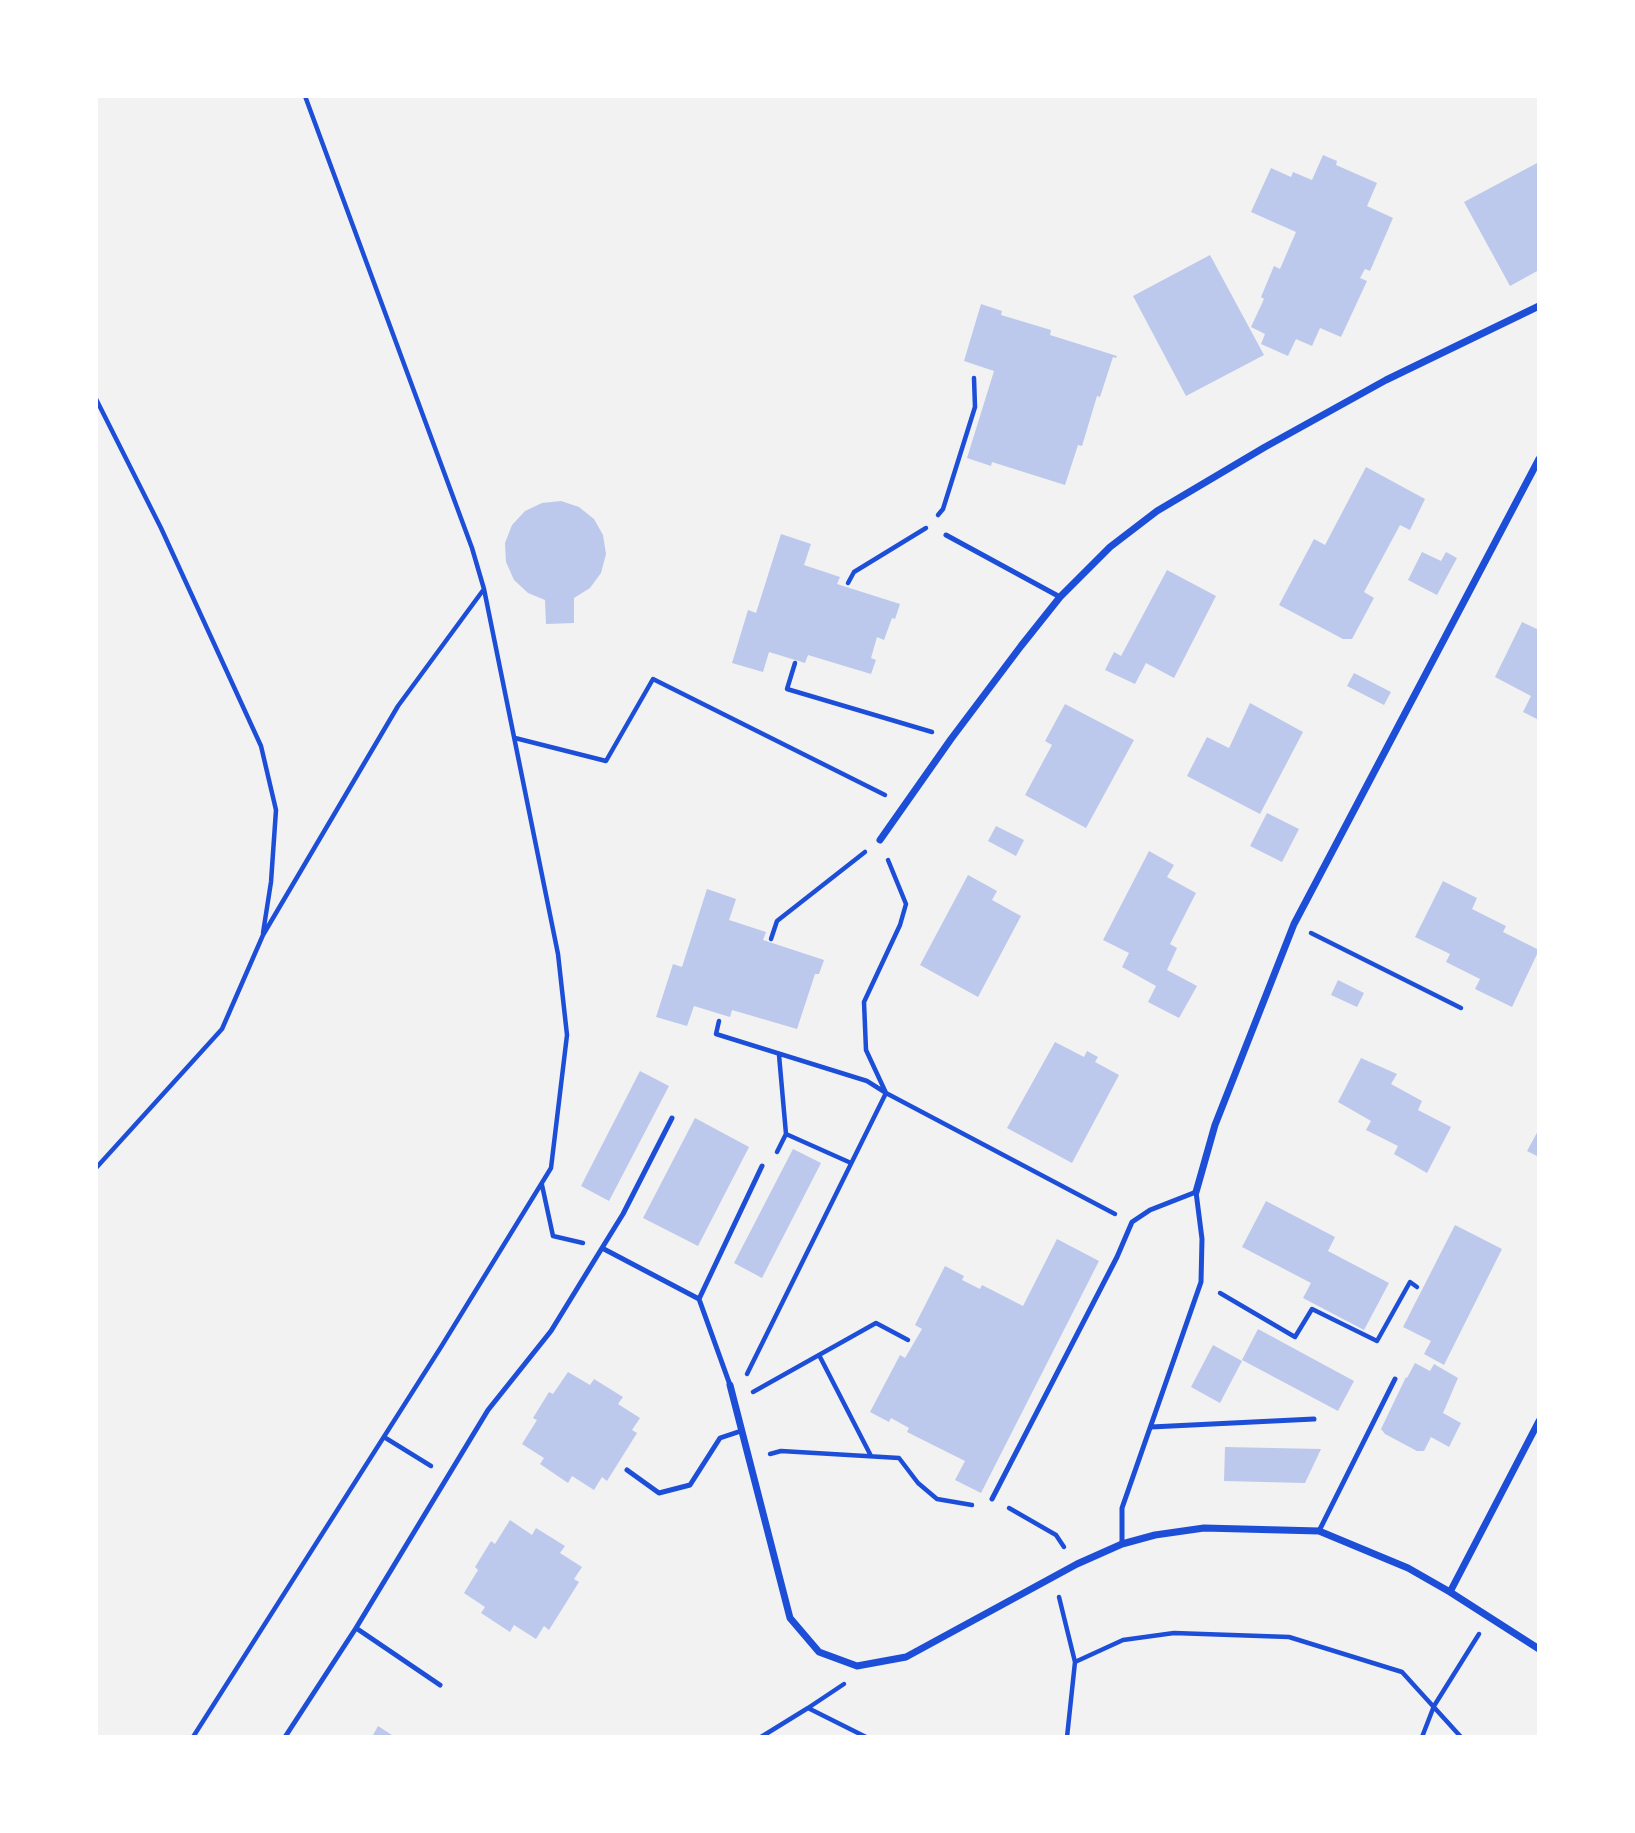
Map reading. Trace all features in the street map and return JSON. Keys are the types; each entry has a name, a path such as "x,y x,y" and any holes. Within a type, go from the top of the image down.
{"street":[{"path":"880,841 951,739 1060,597 1110,547 1157,511 1386,380 1539,306"},
{"path":"1196,1192 1215,1125 1294,925 1539,459"},
{"path":"730,1385 790,1618 819,1653 857,1666 906,1657 1077,1564 1122,1544 1155,1535 1203,1528 1320,1531 1408,1569 1450,1592 1539,1649"},
{"path":"1450,1592 1539,1421"}],"lane":[{"path":"946,535 1060,597"},
{"path":"285,1737 356,1628 488,1410 551,1331 623,1214 673,1118"},
{"path":"699,1299 762,1166"},
{"path":"992,1499 1117,1257 1132,1222 1150,1210 1196,1192 1202,1239 1201,1282 1122,1508 1122,1544"},
{"path":"602,1248 699,1299 730,1385"},
{"path":"1320,1531 1395,1379"},
{"path":"1152,1427 1314,1419"},
{"path":"627,1470 659,1493 690,1485 720,1438 741,1431"},
{"path":"356,1628 440,1685"}],"path":[{"path":"192,1737 542,1185 551,1168 567,1035 558,954 484,589 442,464 306,96"},
{"path":"848,583 855,572 932,525 943,509 975,407 974,378"},
{"path":"96,399 161,528 261,746 276,810 271,882 262,935"},
{"path":"96,1168 222,1029 262,935 398,706 484,589"},
{"path":"795,663 787,689 910,725"},
{"path":"515,738 606,761 653,679 905,805"},
{"path":"771,939 777,921 880,841 906,904 900,925 863,1002 866,1050 886,1093"},
{"path":"1294,925 1461,1008"},
{"path":"719,1021 716,1034 867,1081 1132,1222"},
{"path":"779,1055 786,1134 851,1163"},
{"path":"730,1385 744,1380 886,1093"},
{"path":"542,1185 553,1236 602,1248"},
{"path":"1201,1282 1295,1337 1312,1309 1377,1342 1410,1282 1418,1287"},
{"path":"734,1403 876,1323 908,1340"},
{"path":"819,1355 872,1457"},
{"path":"384,1437 422,1460"},
{"path":"748,1461 780,1451 900,1458 918,1483 937,1499 970,1506 992,1499 1056,1535 1077,1564"},
{"path":"1055,1578 1076,1662 1068,1737"},
{"path":"1422,1737 1434,1706 1489,1617"},
{"path":"1076,1662 1123,1640 1174,1633 1289,1637 1402,1672 1461,1737"},
{"path":"761,1737 842,1686 857,1666"},
{"path":"808,1708 866,1737"}],"building":[{"path":"1323,155 1337,161 1336,165 1377,183 1367,206 1393,218 1370,271 1365,269 1360,278 1367,281 1341,337 1320,328 1312,346 1296,339 1288,356 1261,344 1265,334 1251,327 1264,299 1261,297 1274,266 1280,269 1296,232 1251,212 1271,168 1291,177 1293,172 1312,180"},
{"path":"1539,162 1539,270 1510,286 1464,202"},
{"path":"1210,255 1264,355 1186,396 1133,296"},
{"path":"981,304 1002,311 1001,315 1051,330 1050,335 1117,356 1113,357 1100,397 1097,396 1082,446 1078,445 1065,485 992,462 991,466 967,458 994,371 964,361"},
{"path":"1366,467 1425,499 1410,530 1400,525 1364,592 1374,598 1352,639 1343,639 1279,605 1314,539 1325,545"},
{"path":"561,501 579,507 594,519 603,535 606,554 601,573 590,588 574,598 574,623 546,624 545,600 528,593 514,580 506,562 505,543 512,525 525,511 542,503"},
{"path":"781,534 811,544 804,565 840,577 837,584 900,604 884,640 877,637 871,658 876,660 871,674 808,655 805,663 769,652 763,672 732,663 748,610 756,613"},
{"path":"1422,552 1441,561 1446,552 1457,558 1437,595 1408,580"},
{"path":"1167,570 1216,596 1174,678 1146,663 1135,684 1105,670 1114,652 1121,656"},
{"path":"1522,622 1539,630 1539,720 1523,712 1531,696 1495,677"},
{"path":"1354,673 1391,692 1384,705 1347,686"},
{"path":"1250,703 1303,732 1260,814 1187,776 1207,737 1229,748"},
{"path":"1065,704 1134,740 1086,828 1025,795 1052,745 1045,741"},
{"path":"1267,813 1299,829 1282,862 1250,846"},
{"path":"996,826 1024,840 1016,856 988,841"},
{"path":"1149,851 1174,865 1167,877 1196,893 1170,944 1177,948 1167,970 1197,986 1179,1018 1148,1002 1156,986 1122,967 1129,953 1103,940"},
{"path":"968,875 997,891 992,900 1021,916 978,997 920,965"},
{"path":"1443,881 1477,898 1472,909 1506,926 1503,932 1539,950 1512,1007 1475,989 1480,979 1446,962 1450,954 1415,937"},
{"path":"707,889 736,899 729,920 766,932 763,940 824,960 819,974 815,974 797,1029 732,1010 730,1017 694,1006 687,1026 656,1017 673,964 682,967"},
{"path":"1338,980 1364,993 1357,1007 1331,995"},
{"path":"1055,1042 1084,1057 1087,1051 1098,1057 1095,1062 1119,1075 1072,1163 1007,1128"},
{"path":"1361,1058 1397,1074 1391,1084 1422,1101 1418,1110 1451,1127 1427,1173 1394,1154 1398,1146 1366,1130 1371,1121 1338,1102"},
{"path":"640,1071 669,1086 609,1201 581,1186"},
{"path":"695,1118 749,1147 698,1246 643,1218"},
{"path":"1539,1129 1539,1157 1527,1151"},
{"path":"793,1149 821,1163 762,1278 734,1263"},
{"path":"1266,1201 1335,1237 1328,1251 1389,1283 1364,1330 1303,1298 1311,1283 1242,1247"},
{"path":"1455,1225 1502,1249 1444,1365 1424,1354 1431,1341 1403,1327"},
{"path":"1057,1239 1099,1261 981,1493 955,1480 965,1461 907,1432 909,1428 891,1418 889,1422 870,1412 900,1355 905,1358 922,1329 915,1325 945,1266 964,1276 962,1280 980,1289 982,1285 1023,1306"},
{"path":"1258,1329 1354,1381 1338,1411 1242,1360"},
{"path":"1213,1345 1242,1361 1220,1403 1191,1387"},
{"path":"1415,1363 1430,1371 1434,1364 1458,1378 1443,1413 1461,1423 1449,1447 1431,1437 1424,1451 1417,1451 1385,1434 1381,1429"},
{"path":"568,1372 590,1385 594,1379 623,1397 618,1404 640,1418 632,1430 637,1433 607,1481 602,1477 594,1490 572,1476 568,1483 540,1464 544,1458 522,1444 537,1420 533,1418 549,1392 553,1394"},
{"path":"1225,1447 1321,1449 1305,1483 1224,1481"},
{"path":"510,1520 532,1535 536,1528 565,1546 560,1553 582,1567 574,1579 579,1582 549,1630 544,1626 536,1639 514,1625 510,1632 481,1613 485,1607 464,1593 478,1570 475,1567 491,1541 495,1544"},
{"path":"378,1726 395,1737 372,1737"}]}
